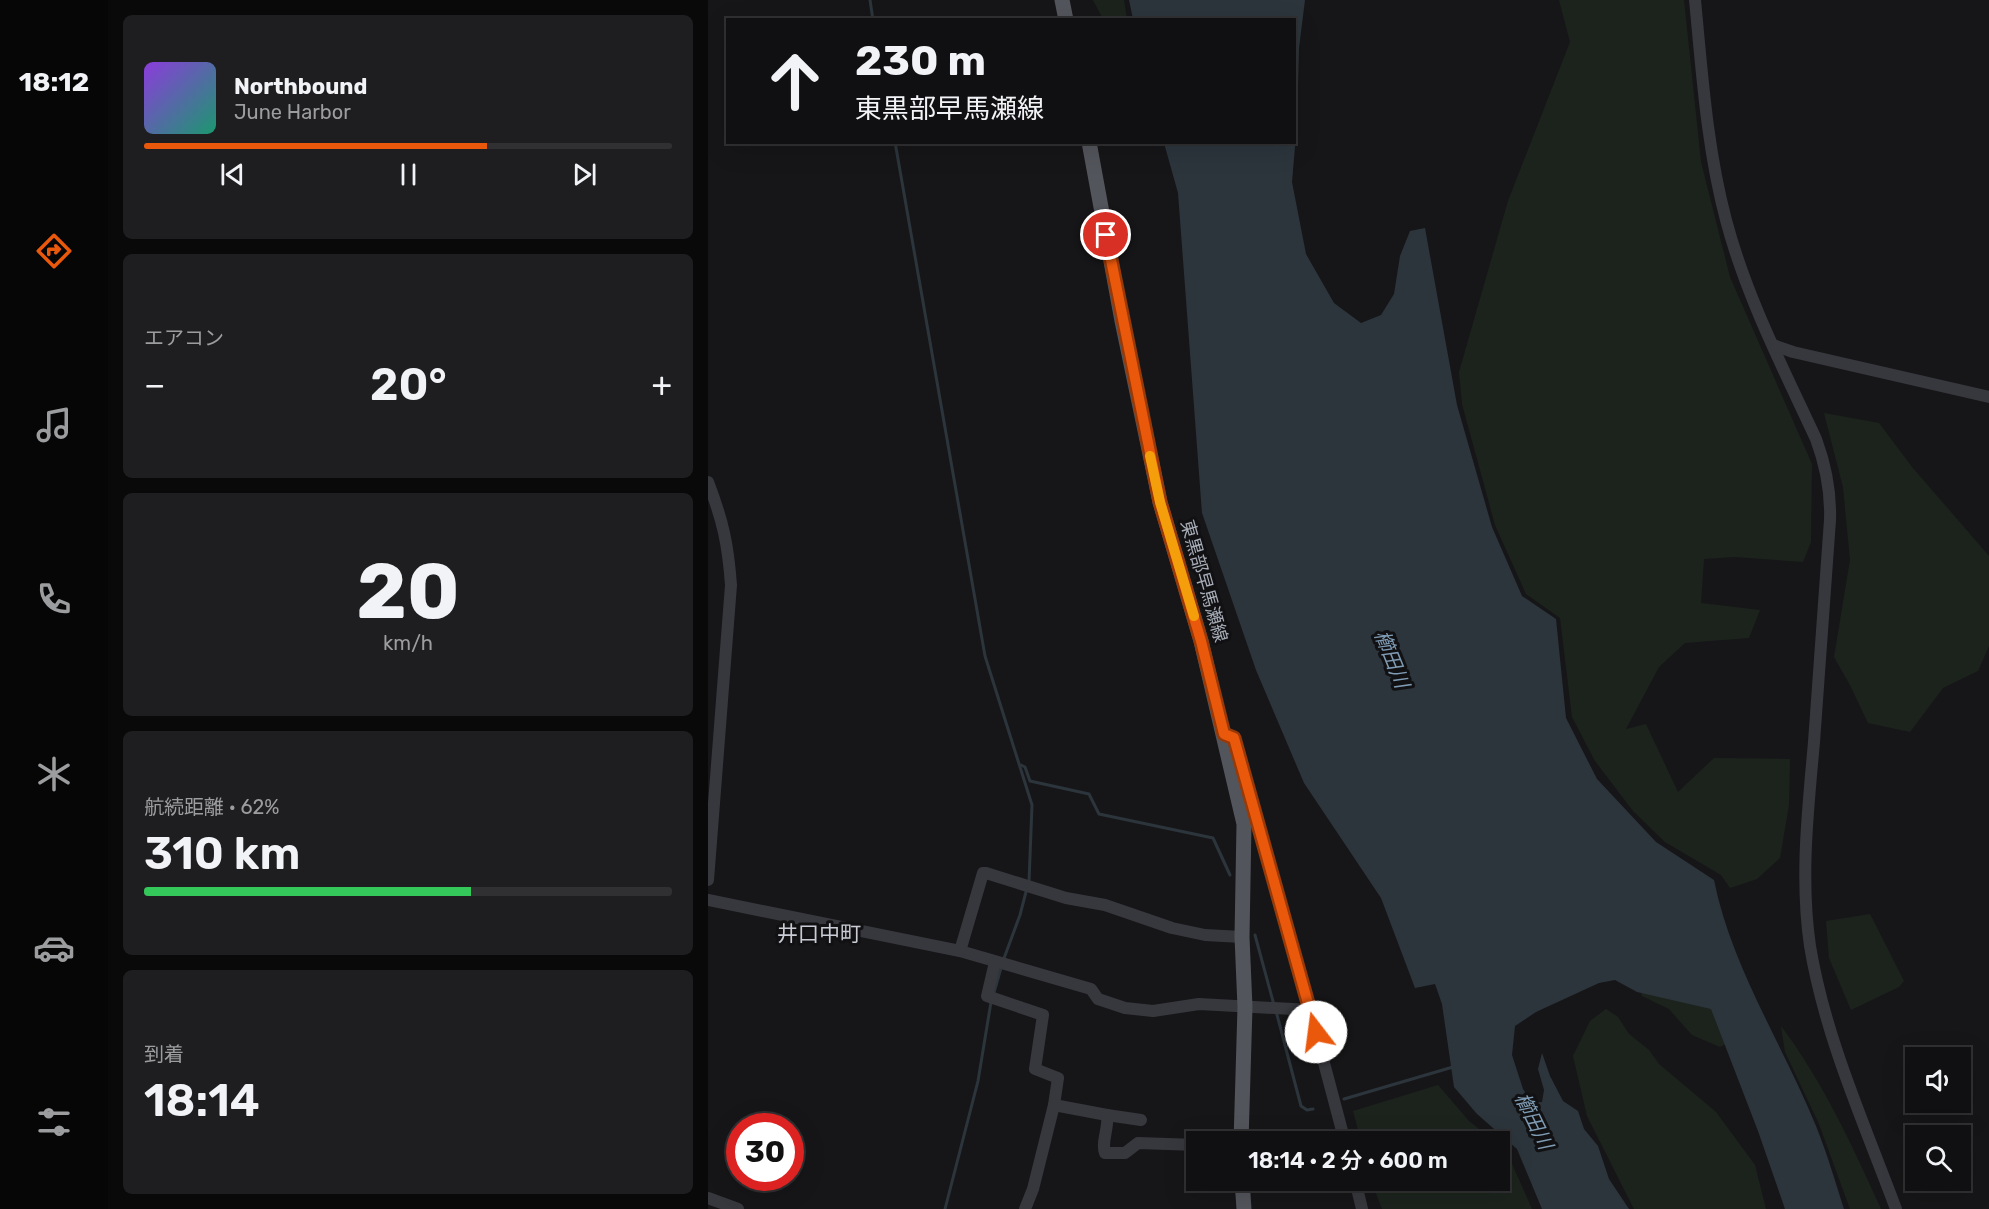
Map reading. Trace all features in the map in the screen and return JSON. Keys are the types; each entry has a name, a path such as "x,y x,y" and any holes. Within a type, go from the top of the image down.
{"main road":[{"path":"1062,0 1066,18"},
{"name":"東黒部早馬瀬線","path":"1089,144 1122,321 1160,502 1201,641 1244,824 1242,937 1249,1007 1242,1131"},
{"path":"1243,1191 1244,1209"}],"street":[{"path":"1695,0 1709,129 1719,191 1731,238 1773,345 1816,439 1830,489 1829,531 1805,852 1805,886 1810,943 1820,992 1839,1055 1896,1209"},
{"path":"1773,345 1793,352 1989,397"},
{"path":"708,482 727,538 731,585 708,880"},
{"path":"1224,734 1234,738 1342,1131"},
{"path":"960,951 983,873 1066,898 1105,905 1181,930 1242,937"},
{"path":"708,900 960,951 1091,989 1098,999 1125,1008 1153,1011 1199,1004 1310,1010"},
{"path":"1001,963 987,996 1043,1015 1034,1065 1035,1068 1058,1078 1054,1105 1033,1189 1025,1209"},
{"path":"1054,1105 1141,1120"},
{"path":"1107,1115 1108,1124 1103,1149 1105,1153 1125,1153 1138,1143 1186,1145"},
{"path":"1358,1191 1362,1209"},
{"path":"708,1198 738,1209"}],"shaded area":[{"path":"1093,0 1124,0 1127,18 1102,18"},
{"path":"1559,0 1684,0 1701,162 1730,277 1812,464 1811,542 1803,562 1735,557 1704,559 1701,603 1760,610 1749,638 1685,643 1659,667 1626,729 1646,724 1678,792 1714,758 1790,759 1789,805 1780,858 1757,879 1730,888 1721,875 1665,842 1633,811 1595,761 1572,717 1560,618 1526,594 1495,525 1462,404 1459,372 1508,201 1570,42"},
{"path":"1824,413 1879,423 1912,467 1989,556 1989,646 1978,671 1943,688 1910,732 1868,723 1834,657 1850,560 1843,487"},
{"path":"1870,914 1904,981 1899,987 1851,1010 1829,958 1826,921"},
{"path":"1694,966 1728,1043 1720,1047 1692,1035 1669,1009 1642,996 1634,974"},
{"path":"1606,1009 1618,1017 1629,1034 1649,1050 1659,1064 1716,1112 1755,1165 1766,1209 1634,1209 1587,1116 1573,1056 1590,1021"},
{"path":"1781,1026 1823,1091 1881,1209 1850,1209 1819,1124 1785,1052"},
{"path":"1438,1085 1469,1121 1482,1131 1358,1131 1353,1111"},
{"path":"1510,1159 1532,1209 1382,1209 1375,1191 1510,1191"}],"water":[{"path":"1129,0 1305,0 1299,48 1296,135 1296,18 1133,18"},
{"name":"櫛田川","path":"1164,144 1295,144 1292,182 1306,254 1334,303 1361,323 1381,315 1394,294 1400,256 1410,231 1425,228 1457,405 1492,527 1522,596 1556,619 1566,718 1597,779 1656,842 1714,880 1732,943 1816,1126 1844,1209 1785,1209 1711,1009 1637,992 1615,980 1599,983 1536,1012 1515,1026 1512,1055 1523,1089 1532,1103 1542,1102 1544,1090 1538,1069 1542,1053 1550,1076 1563,1101 1578,1111 1584,1129 1598,1146 1609,1179 1629,1209 1542,1209 1517,1149 1510,1143 1510,1131 1496,1131 1477,1114 1454,1087 1442,1004 1435,984 1415,988 1381,898 1304,783 1256,670 1202,513 1178,193"}],"waterway":[{"path":"870,0 873,18"},
{"path":"895,144 985,656 1032,805 1029,882"},
{"path":"1021,765 1025,767 1030,781 1089,794 1099,814 1213,838 1230,875"},
{"path":"1003,961 1027,888"},
{"path":"1255,935 1274,1005"},
{"path":"993,996 1001,968"},
{"path":"945,1209 978,1081 991,1002"},
{"path":"1276,1011 1301,1106 1307,1110 1313,1109"},
{"path":"1344,1099 1453,1067"}],"slow traffic":[{"path":"1150,456 1160,502 1194,616"}],"district":[{"name":"井口中町","path":"819,934"}],"route":[{"path":"1106,235 1160,502 1201,641 1224,734 1234,738 1316,1032"}]}
